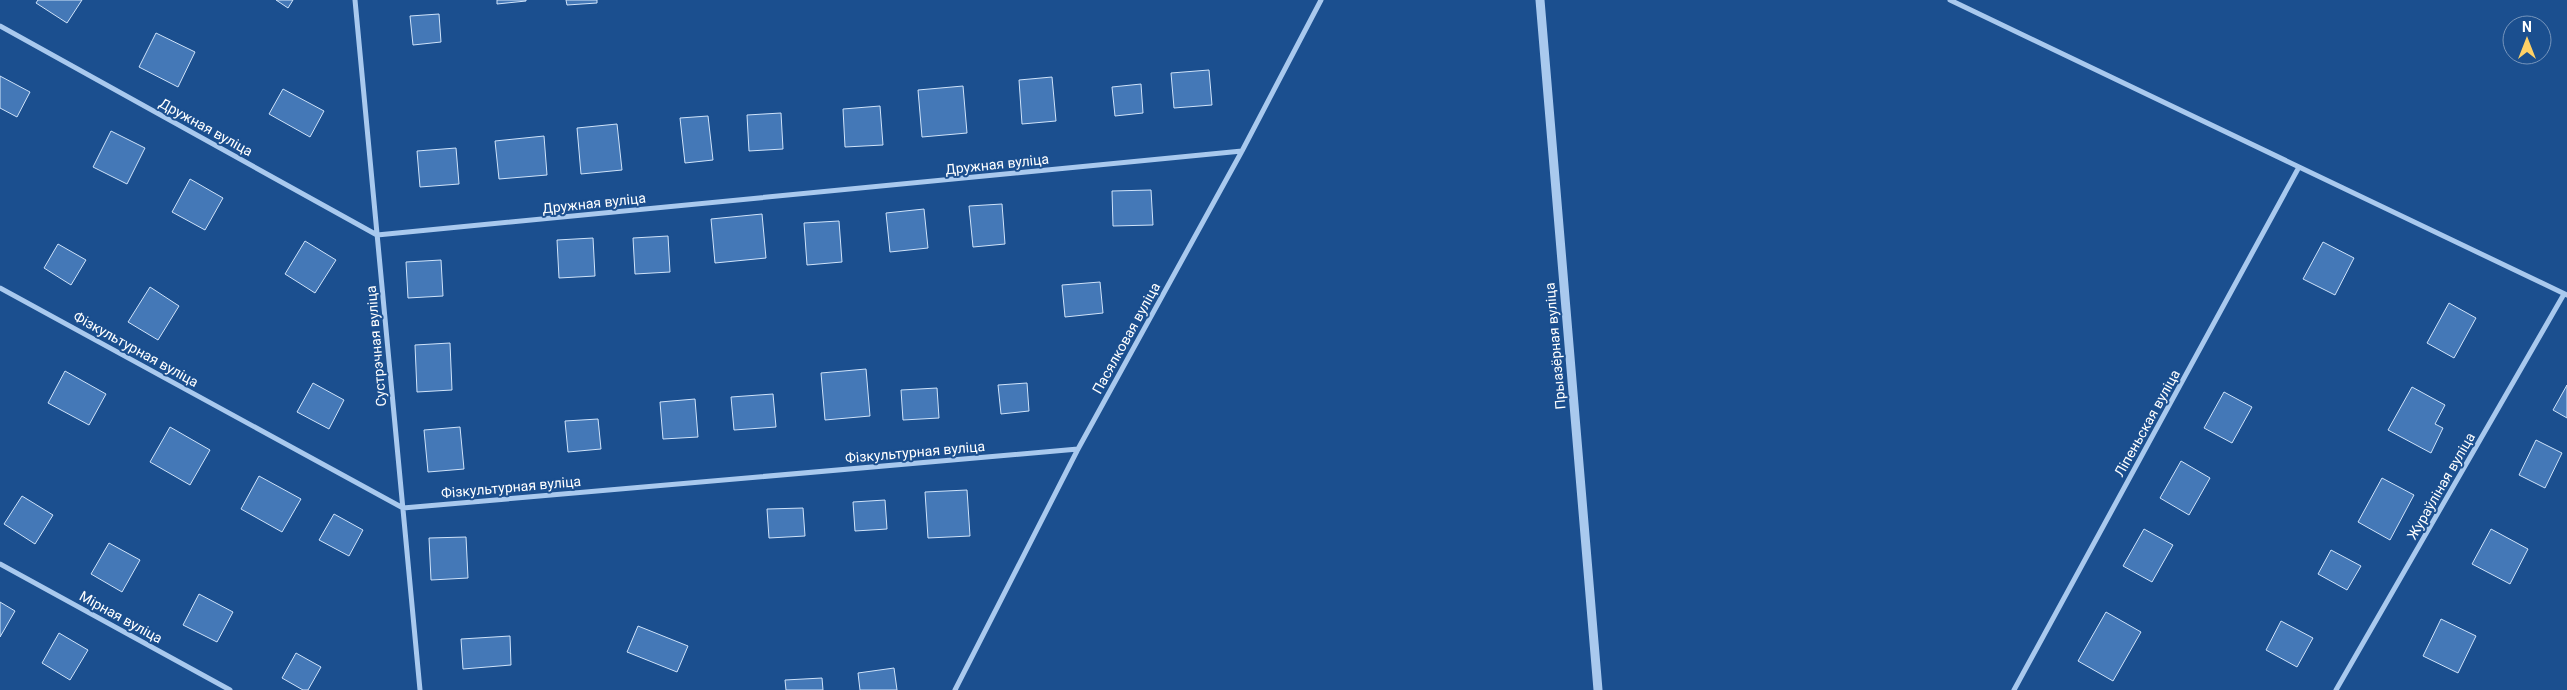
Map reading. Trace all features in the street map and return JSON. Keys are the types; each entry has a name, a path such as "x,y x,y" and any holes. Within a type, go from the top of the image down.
{"street":[{"name":"Сустрэчная вуліца","path":"355,0 420,690"},
{"name":"Пасялковая вуліца","path":"955,690 1078,450 1242,151 1321,0"},
{"name":"Прыазёрная вуліца","path":"1540,0 1598,690"},
{"path":"1950,0 2566,295"},
{"name":"Дружная вуліца","path":"0,26 377,235 1242,151"},
{"name":"Ліпеньская вуліца","path":"2014,690 2299,167"},
{"name":"Фізкультурная вуліца","path":"0,288 403,508 1078,450"},
{"name":"Жураўліная вуліца","path":"2336,690 2566,295"},
{"name":"Мірная вуліца","path":"0,564 230,690"}],"building":[{"path":"38,0 82,0 67,23 36,3"},
{"path":"276,0 293,0 288,8"},
{"path":"497,0 526,0 526,1 497,4"},
{"path":"566,0 597,0 597,3 567,5"},
{"path":"439,14 441,42 413,45 410,16"},
{"path":"156,33 195,52 178,87 139,67"},
{"path":"1209,70 1212,105 1174,108 1171,73"},
{"path":"0,76 30,92 17,117 0,108"},
{"path":"1052,77 1056,121 1022,124 1019,80"},
{"path":"1141,84 1143,113 1115,116 1112,87"},
{"path":"963,86 967,133 922,137 918,90"},
{"path":"283,89 324,111 310,137 269,114"},
{"path":"880,106 883,145 845,147 843,109"},
{"path":"781,113 783,149 749,151 747,115"},
{"path":"708,116 713,160 685,163 680,118"},
{"path":"617,124 622,170 581,174 577,128"},
{"path":"111,131 145,148 127,184 93,167"},
{"path":"544,136 547,175 499,179 495,141"},
{"path":"456,148 459,184 420,187 417,151"},
{"path":"190,179 223,198 205,230 172,212"},
{"path":"1151,190 1153,225 1113,226 1112,191"},
{"path":"1002,204 1005,244 973,247 969,206"},
{"path":"924,209 928,248 890,252 886,213"},
{"path":"762,214 766,258 715,263 711,219"},
{"path":"839,221 842,262 807,265 804,223"},
{"path":"668,236 670,272 635,274 633,238"},
{"path":"593,238 595,276 559,278 557,240"},
{"path":"305,241 336,260 315,293 285,274"},
{"path":"2323,242 2354,258 2335,295 2303,279"},
{"path":"58,244 86,260 71,285 44,268"},
{"path":"441,260 443,296 408,298 406,262"},
{"path":"1100,282 1103,313 1065,317 1062,285"},
{"path":"150,287 179,306 158,340 128,322"},
{"path":"2449,303 2476,318 2454,358 2427,343"},
{"path":"450,343 452,390 417,392 415,345"},
{"path":"866,369 870,416 825,420 821,373"},
{"path":"65,371 106,394 89,425 48,403"},
{"path":"313,383 344,400 329,429 297,412"},
{"path":"1027,383 1029,411 1001,414 998,385"},
{"path":"2567,385 2567,418 2553,410"},
{"path":"2412,387 2445,405 2435,424 2443,428 2431,453 2388,430"},
{"path":"937,388 939,418 903,420 901,390"},
{"path":"2224,392 2252,407 2232,443 2204,428"},
{"path":"773,394 776,427 734,430 731,397"},
{"path":"695,399 698,437 663,439 660,402"},
{"path":"598,419 601,449 568,452 565,421"},
{"path":"170,427 210,450 190,485 150,462"},
{"path":"460,427 464,469 428,472 424,430"},
{"path":"2536,440 2562,453 2545,488 2519,475"},
{"path":"2181,461 2210,478 2189,515 2160,498"},
{"path":"259,476 301,499 282,532 241,509"},
{"path":"2382,478 2414,495 2390,540 2358,522"},
{"path":"967,490 970,536 928,538 925,492"},
{"path":"22,496 53,515 35,544 4,524"},
{"path":"885,500 887,529 855,531 853,502"},
{"path":"803,508 805,536 769,538 767,509"},
{"path":"334,514 363,530 349,556 319,540"},
{"path":"2144,529 2173,545 2152,582 2123,566"},
{"path":"2491,529 2528,549 2510,584 2472,564"},
{"path":"466,537 468,578 431,580 429,538"},
{"path":"109,543 140,560 122,592 91,574"},
{"path":"2331,550 2361,566 2347,590 2318,574"},
{"path":"199,594 233,612 217,642 183,625"},
{"path":"0,602 15,611 0,637"},
{"path":"2106,612 2141,632 2113,681 2078,661"},
{"path":"2441,619 2476,636 2458,673 2423,656"},
{"path":"2281,621 2313,638 2297,667 2266,650"},
{"path":"638,626 688,646 677,672 627,652"},
{"path":"59,633 88,650 70,680 42,663"},
{"path":"510,636 511,665 463,669 461,639"},
{"path":"296,653 321,667 308,690 303,690 282,678"},
{"path":"894,668 897,690 860,690 858,673"},
{"path":"822,678 823,690 786,690 785,680"}]}
